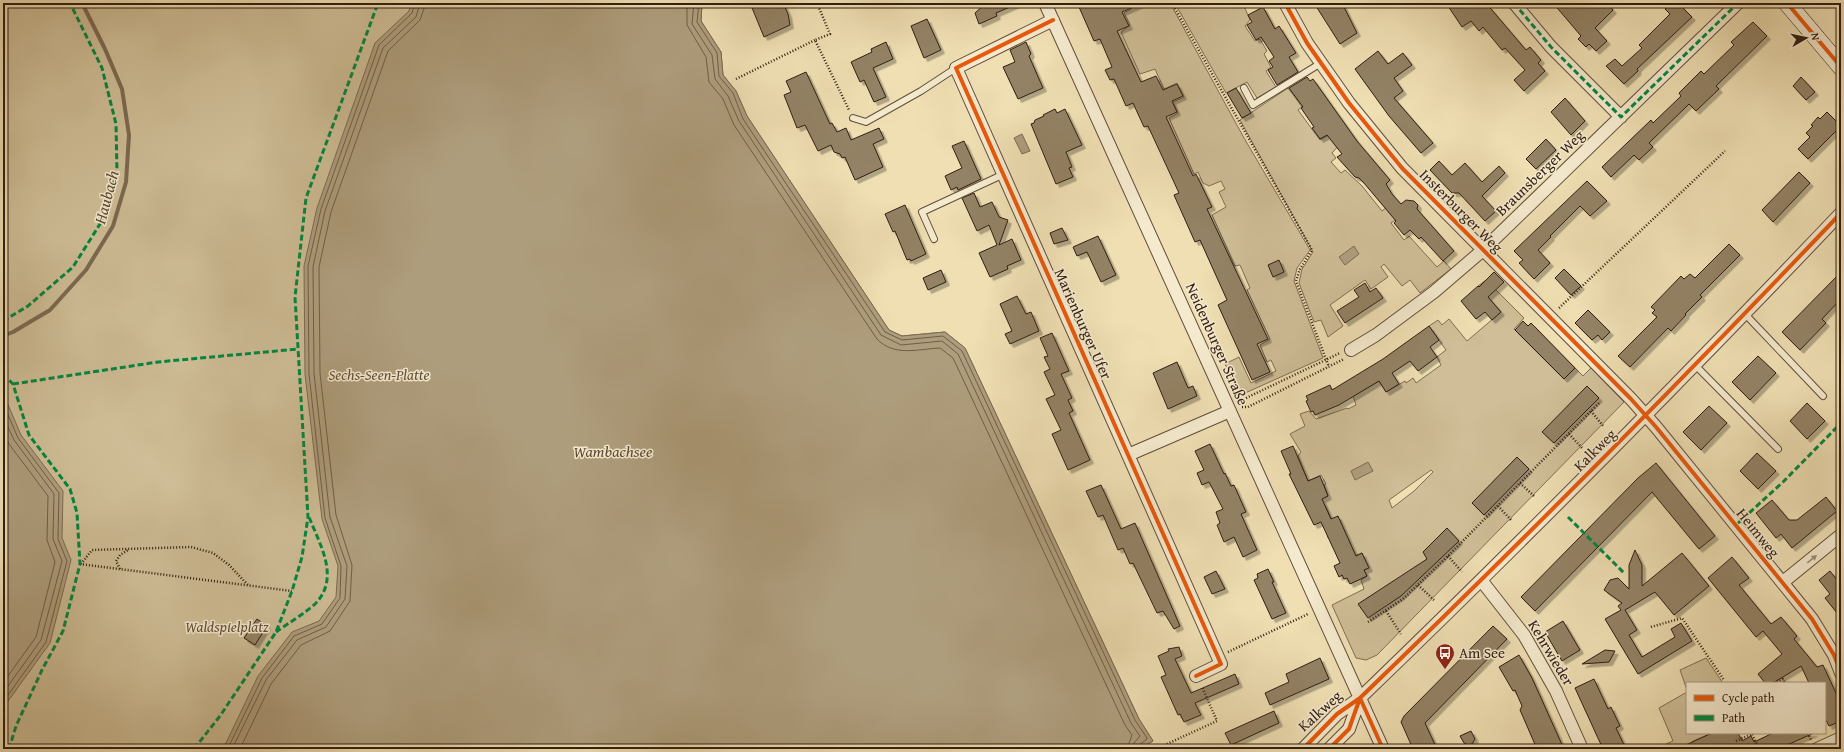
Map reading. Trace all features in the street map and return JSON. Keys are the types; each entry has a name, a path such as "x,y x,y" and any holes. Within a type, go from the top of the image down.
{"main road":[{"path":"1787,3 1841,67"}],"street":[{"name":"Neidenburger Straße","path":"1045,3 1360,698"},
{"name":"Insterburger Weg","path":"1285,3 1307,43 1349,103 1402,168 1631,399 1645,416"},
{"path":"1514,3 1551,47 1621,117"},
{"name":"Braunsberger Weg","path":"1351,350 1376,335 1434,292 1483,250 1738,3"},
{"path":"956,68 1052,20"},
{"name":"Marienburger Ufer","path":"956,68 1002,175 1218,656"},
{"name":"Kalkweg","path":"1303,749 1337,714 1360,698 1481,580 1645,416 1841,213"},
{"path":"1128,455 1230,411"},
{"name":"Heimweg","path":"1645,416 1812,619 1834,655 1841,673"},
{"path":"1783,582 1841,536"},
{"name":"Kehrwieder","path":"1481,580 1524,635 1556,691 1582,749"},
{"path":"1196,676 1221,664 1218,656"},
{"path":"1360,698 1383,749"},
{"name":"Kalkweg","path":"1329,749 1349,729 1360,698"},
{"path":"1817,749 1841,738"}],"lane":[{"path":"1244,88 1253,105 1321,63"},
{"path":"853,118 866,122 921,91 956,68"},
{"path":"934,239 922,212 1002,175"},
{"path":"1745,314 1823,396"},
{"path":"1695,365 1778,449"}],"path":[{"path":"736,79 830,34 817,3"},
{"path":"1172,3 1312,250 1300,269 1296,281 1329,367"},
{"path":"815,40 853,118"},
{"path":"1550,317 1725,151"},
{"path":"1344,350 1351,350 1348,356 1329,367 1248,407 1240,407 1244,399 1326,361 1344,350"},
{"path":"1368,622 1403,599 1418,585 1599,403"},
{"path":"1591,411 1604,427"},
{"path":"1568,434 1583,449"},
{"path":"1520,483 1535,497"},
{"path":"1498,506 1512,521"},
{"path":"249,585 229,564 213,553 191,547 92,550 80,564 292,591"},
{"path":"120,569 116,561 120,555 128,550"},
{"path":"1448,556 1462,572"},
{"path":"1418,585 1434,600"},
{"path":"1218,656 1320,609"},
{"path":"1386,610 1401,634"},
{"path":"1651,627 1682,618 1724,680"},
{"path":"1156,749 1217,721 1196,676"},
{"path":"1776,682 1783,679 1784,682"},
{"path":"1736,741 1752,734 1759,749"}],"green space":[{"name":"Wambachsee","path":"3,3 702,3 701,21 721,52 723,75 736,91 747,116 889,330 902,336 945,332 965,348 1139,719 1153,741 1139,749 3,749"},
{"path":"1128,3 1170,3 1244,138 1310,250 1297,268 1294,281 1323,358 1243,394 1238,393 1225,364 1239,357 1251,383 1276,371 1271,360 1267,362 1260,345 1270,339 1247,290 1250,288 1240,265 1235,266 1212,215 1226,207 1219,192 1225,189 1221,181 1209,186 1203,183 1198,172 1194,174 1169,118 1178,113 1173,102 1184,97 1177,83 1164,89 1155,69 1140,74 1121,32 1130,25 1124,13 1131,9"},
{"path":"1184,3 1248,3 1244,6 1250,20 1245,26 1255,41 1260,39 1267,51 1264,54 1271,67 1266,71 1276,87 1257,98 1247,82 1226,93 1177,7"},
{"path":"1288,88 1302,107 1298,110 1320,140 1332,133 1341,143 1332,153 1336,158 1331,162 1341,173 1345,170 1362,186 1382,211 1388,206 1398,218 1391,223 1404,240 1409,236 1437,267 1444,261 1451,269 1420,293 1410,280 1402,286 1384,264 1381,267 1388,277 1371,289 1365,280 1330,305 1343,326 1328,337 1321,320 1314,322 1299,283 1302,269 1313,252 1240,120"},
{"path":"1486,280 1524,318 1514,329 1564,379 1575,368 1583,376 1591,368 1624,402 1377,655 1366,660 1356,658 1332,605 1364,589 1361,580 1367,576 1364,570 1368,568 1362,553 1354,556 1344,530 1328,538 1326,529 1334,526 1327,509 1320,499 1328,496 1324,485 1326,484 1321,475 1308,481 1298,456 1301,452 1290,434 1305,426 1300,414 1309,411 1316,419 1347,408 1348,409 1356,405 1353,396 1379,381 1386,392 1405,381 1406,383 1413,378 1416,383 1441,365 1437,357 1446,350 1429,326 1438,320 1442,325 1449,319 1467,341 1501,312 1478,286","holes":["1431,470 1433,472 1414,491 1392,508 1389,500"]},
{"path":"1706,658 1722,682 1686,682 1686,687 1680,670"},
{"path":"1686,693 1686,734 1710,734 1693,741 1686,749 1668,749 1666,744 1673,741 1659,708"}],"water":[{"name":"Wambachsee","path":"411,3 702,3 701,21 721,52 723,75 736,91 747,116 889,330 902,336 945,332 965,348 1139,719 1153,741 1139,749 219,749 226,743 258,676 292,632 319,621 336,597 338,566 322,519 305,374 304,266 317,208 375,43 409,11"},
{"path":"1022,134 1030,151 1022,154 1014,138"},
{"path":"1354,246 1359,254 1345,265 1339,257"},
{"path":"3,393 21,435 63,491 62,538 71,560 50,643 6,704 3,717"},
{"path":"1368,462 1373,471 1355,480 1351,471"}],"building":[{"path":"750,3 783,3 788,14 790,25 764,37"},
{"path":"986,3 1019,3 996,13 997,16 979,24 975,13"},
{"path":"1088,3 1143,3 1122,12 1129,26 1117,31 1141,82 1156,76 1163,90 1177,84 1183,96 1172,101 1177,112 1166,117 1193,176 1196,174 1212,207 1207,209 1268,339 1257,344 1270,372 1252,380 1218,305 1227,300 1200,240 1195,242 1174,195 1179,193 1148,126 1144,127 1133,103 1126,106 1114,79 1110,80 1105,70 1112,67 1100,39 1094,41 1079,7"},
{"path":"1314,3 1342,3 1357,33 1340,44"},
{"path":"1446,3 1486,3 1526,50 1530,47 1541,60 1538,63 1545,71 1524,91 1514,80 1525,70 1505,48 1502,50 1483,27 1479,31 1471,21 1462,27"},
{"path":"1553,3 1607,3 1613,10 1595,28 1607,41 1596,51 1589,44 1586,47 1578,39 1581,36"},
{"path":"1672,3 1678,3 1692,17 1637,69 1638,71 1624,84 1606,66 1615,59 1622,66 1642,48 1639,45 1670,14 1665,9"},
{"path":"1263,7 1275,29 1279,26 1296,53 1289,57 1298,72 1277,85 1268,70 1273,67 1269,61 1274,57 1261,37 1256,40 1247,25 1252,22 1248,15"},
{"path":"927,19 941,50 924,58 911,26"},
{"path":"1753,22 1767,36 1716,86 1719,89 1696,111 1689,104 1649,143 1653,147 1639,160 1634,155 1611,177 1602,167 1651,120 1653,123 1681,96 1679,93 1701,71 1704,74 1734,45 1731,42"},
{"path":"886,42 893,59 873,68 886,97 874,102 864,80 860,82 851,62 872,52 871,49"},
{"path":"1026,42 1031,54 1029,56 1043,88 1018,99 1003,67 1015,62 1010,50"},
{"path":"1378,51 1388,64 1403,53 1412,65 1394,78 1403,91 1394,98 1433,143 1421,153 1389,116 1355,69"},
{"path":"806,72 830,124 832,123 837,132 846,128 851,140 879,128 884,139 873,144 883,167 855,180 845,157 842,158 840,154 834,152 831,145 818,151 805,125 797,128 784,95 791,92 786,81"},
{"path":"1307,77 1310,81 1313,79 1357,141 1390,180 1386,184 1392,194 1401,204 1406,200 1414,201 1418,205 1417,209 1454,251 1443,261 1421,237 1419,239 1410,230 1404,235 1394,223 1396,221 1364,183 1359,178 1355,177 1337,157 1342,154 1327,135 1320,139 1301,108 1303,107 1289,88"},
{"path":"1801,77 1815,92 1806,100 1793,86"},
{"path":"1236,88 1251,113 1242,118 1227,93"},
{"path":"1565,98 1585,121 1571,135 1551,112"},
{"path":"1055,109 1057,113 1065,109 1082,145 1066,152 1072,167 1069,168 1073,177 1056,184 1031,124 1034,123 1035,120 1044,116 1043,115"},
{"path":"1827,112 1841,126 1808,159 1798,149 1810,137 1806,133 1813,126 1811,125 1818,117 1820,119"},
{"path":"1546,139 1556,150 1536,169 1526,159"},
{"path":"964,141 981,179 958,190 957,187 951,190 945,176 962,168 952,146"},
{"path":"1439,161 1452,175 1465,163 1482,182 1499,166 1505,173 1482,196 1496,211 1485,221 1459,193 1452,193 1430,170"},
{"path":"1799,172 1810,183 1773,222 1762,210"},
{"path":"1587,181 1607,201 1590,216 1580,206 1550,236 1551,237 1538,250 1550,263 1534,279 1519,263 1523,260 1514,251"},
{"path":"974,193 980,207 992,202 999,217 1008,220 999,245 1012,239 1021,260 1007,266 1008,269 990,277 979,253 997,245 989,225 977,231 962,198"},
{"path":"905,205 926,254 911,261 910,259 907,260 895,231 893,232 885,214"},
{"path":"1062,228 1068,240 1054,244 1050,233"},
{"path":"1098,236 1116,275 1101,282 1087,252 1077,256 1073,247"},
{"path":"1729,244 1740,255 1700,295 1702,297 1671,331 1668,328 1630,367 1618,356 1657,317 1652,313 1655,310 1651,307 1681,276 1684,279 1690,274 1695,278"},
{"path":"1279,260 1284,272 1273,277 1268,265"},
{"path":"1564,269 1581,286 1571,295 1555,278"},
{"path":"941,270 946,282 928,290 923,278"},
{"path":"1494,272 1504,282 1488,297 1501,312 1492,320 1485,312 1476,319 1461,301 1478,286 1479,287"},
{"path":"1841,272 1841,299 1822,319 1826,323 1800,350 1782,332"},
{"path":"1365,283 1370,292 1376,288 1383,298 1345,323 1337,311 1359,297 1354,290"},
{"path":"1017,296 1026,314 1031,312 1039,331 1010,344 1005,334 1012,331 1000,304"},
{"path":"1588,310 1610,332 1602,340 1598,335 1592,340 1575,323"},
{"path":"1523,321 1528,326 1531,323 1575,368 1564,379 1515,330"},
{"path":"1429,326 1439,340 1430,347 1437,357 1418,371 1410,361 1392,373 1399,384 1386,392 1379,381 1339,405 1315,415 1313,411 1311,412 1306,401 1308,400 1306,396 1330,385 1332,390 1383,359"},
{"path":"1052,333 1069,371 1061,374 1072,398 1068,400 1073,411 1069,413 1090,460 1068,470 1052,434 1061,430 1046,399 1055,395 1044,372 1050,369 1044,357 1048,356 1040,338"},
{"path":"1758,356 1776,373 1750,400 1732,382"},
{"path":"1177,362 1188,388 1193,386 1197,396 1168,409 1153,373"},
{"path":"1587,386 1599,398 1554,443 1542,432"},
{"path":"1807,403 1825,421 1807,439 1790,421"},
{"path":"1709,406 1727,423 1701,450 1683,432"},
{"path":"1210,444 1231,486 1234,485 1246,512 1241,514 1257,550 1243,557 1234,537 1224,542 1217,525 1220,523 1216,512 1223,509 1209,482 1202,485 1197,473 1204,470 1195,451"},
{"path":"1293,446 1308,481 1320,476 1328,496 1322,499 1331,519 1338,516 1356,556 1362,553 1369,568 1364,570 1367,576 1350,584 1347,578 1344,579 1342,575 1339,577 1334,566 1340,563 1321,522 1314,525 1289,474 1291,474 1281,451"},
{"path":"1757,453 1776,471 1758,489 1740,471"},
{"path":"1517,457 1529,469 1484,515 1472,503"},
{"path":"1656,463 1715,536 1699,549 1652,492 1535,611 1521,597 1638,478"},
{"path":"1101,485 1121,529 1135,523 1180,626 1174,629 1163,611 1157,613 1133,563 1130,564 1123,548 1118,550 1103,515 1098,517 1086,491"},
{"path":"1826,497 1837,511 1792,548 1781,534 1776,538 1756,513 1772,500 1789,520 1797,520"},
{"path":"1447,528 1459,541 1401,596 1368,618 1358,604 1427,559 1423,552"},
{"path":"1635,550 1642,565 1642,586 1682,553 1709,586 1674,615 1655,592 1625,610 1637,630 1629,635 1642,657 1675,637 1671,629 1681,623 1692,641 1638,674 1605,619 1621,610 1618,606 1622,603 1604,590 1610,580 1618,578 1629,589 1629,565"},
{"path":"1732,557 1749,578 1739,585 1771,624 1781,617 1797,636 1794,639 1817,667 1823,665 1841,704 1841,721 1829,726 1826,720 1826,682 1809,682 1801,666 1775,682 1764,682 1758,674 1782,654 1763,631 1756,637 1708,578"},
{"path":"1268,569 1274,582 1272,582 1286,613 1272,619 1254,580 1258,578 1257,574"},
{"path":"1216,571 1225,589 1212,594 1204,577"},
{"path":"1830,571 1841,585 1841,618 1825,598 1830,594 1819,580"},
{"path":"257,619 267,626 255,645 244,638"},
{"path":"1563,621 1580,650 1562,661 1545,632"},
{"path":"1493,626 1507,639 1425,723 1437,749 1413,749 1401,722 1404,716"},
{"path":"1179,647 1182,656 1175,659 1191,693 1235,674 1239,684 1195,703 1201,715 1184,722 1180,714 1178,715 1161,677 1166,675 1158,656 1169,651 1168,649"},
{"path":"1605,650 1615,651 1609,662 1582,664"},
{"path":"1519,655 1532,678 1564,749 1537,749 1520,710 1522,706 1515,690 1513,691 1499,667"},
{"path":"1320,658 1329,679 1270,705 1265,693 1289,682 1286,674"},
{"path":"1594,679 1608,709 1611,707 1620,726 1616,728 1626,749 1603,749 1575,688"},
{"path":"1274,711 1279,723 1231,745 1225,733"},
{"path":"1471,731 1475,739 1472,744 1468,745 1464,743 1460,736"},
{"path":"1710,734 1738,734 1742,741 1751,736 1754,742 1771,734 1812,734 1778,749 1677,749"}],"waterway":[{"name":"Haubach","path":"3,336 13,332 50,310 86,270 113,226 126,182 129,135 122,89 105,49 82,3"}],"marked path":[{"path":"3,321 28,306 73,267 100,224 117,172 116,124 102,68 70,3"},
{"path":"194,749 220,716 276,632 292,591 302,557 308,517 295,297 306,198 378,3"},
{"path":"1514,3 1551,47 1621,117 1738,3"},
{"path":"13,384 158,362 298,349"},
{"path":"3,374 13,384 29,435 70,489 77,513 80,564 63,631 42,670 16,726 9,749"},
{"path":"1736,525 1783,482 1841,423"},
{"path":"276,632 312,607 323,593 327,583 326,561 309,517"},
{"path":"1568,517 1624,573"}],"cycle path":[{"path":"1285,3 1307,43 1349,103 1402,168 1631,399 1656,427 1812,619 1834,655 1841,673"},
{"path":"1787,3 1841,67"},
{"path":"1053,20 956,68 1221,664 1196,676"},
{"path":"1303,749 1337,714 1360,698 1543,519 1723,336 1841,213"},
{"path":"1360,698 1383,749"},
{"path":"1329,749 1349,729 1360,698"}],"place":[{"name":"Am See","path":"1445,670"}],"park label":[{"name":"Sechs-Seen-Platte","path":"379,375"},
{"name":"Waldspielplatz","path":"227,627"}]}
